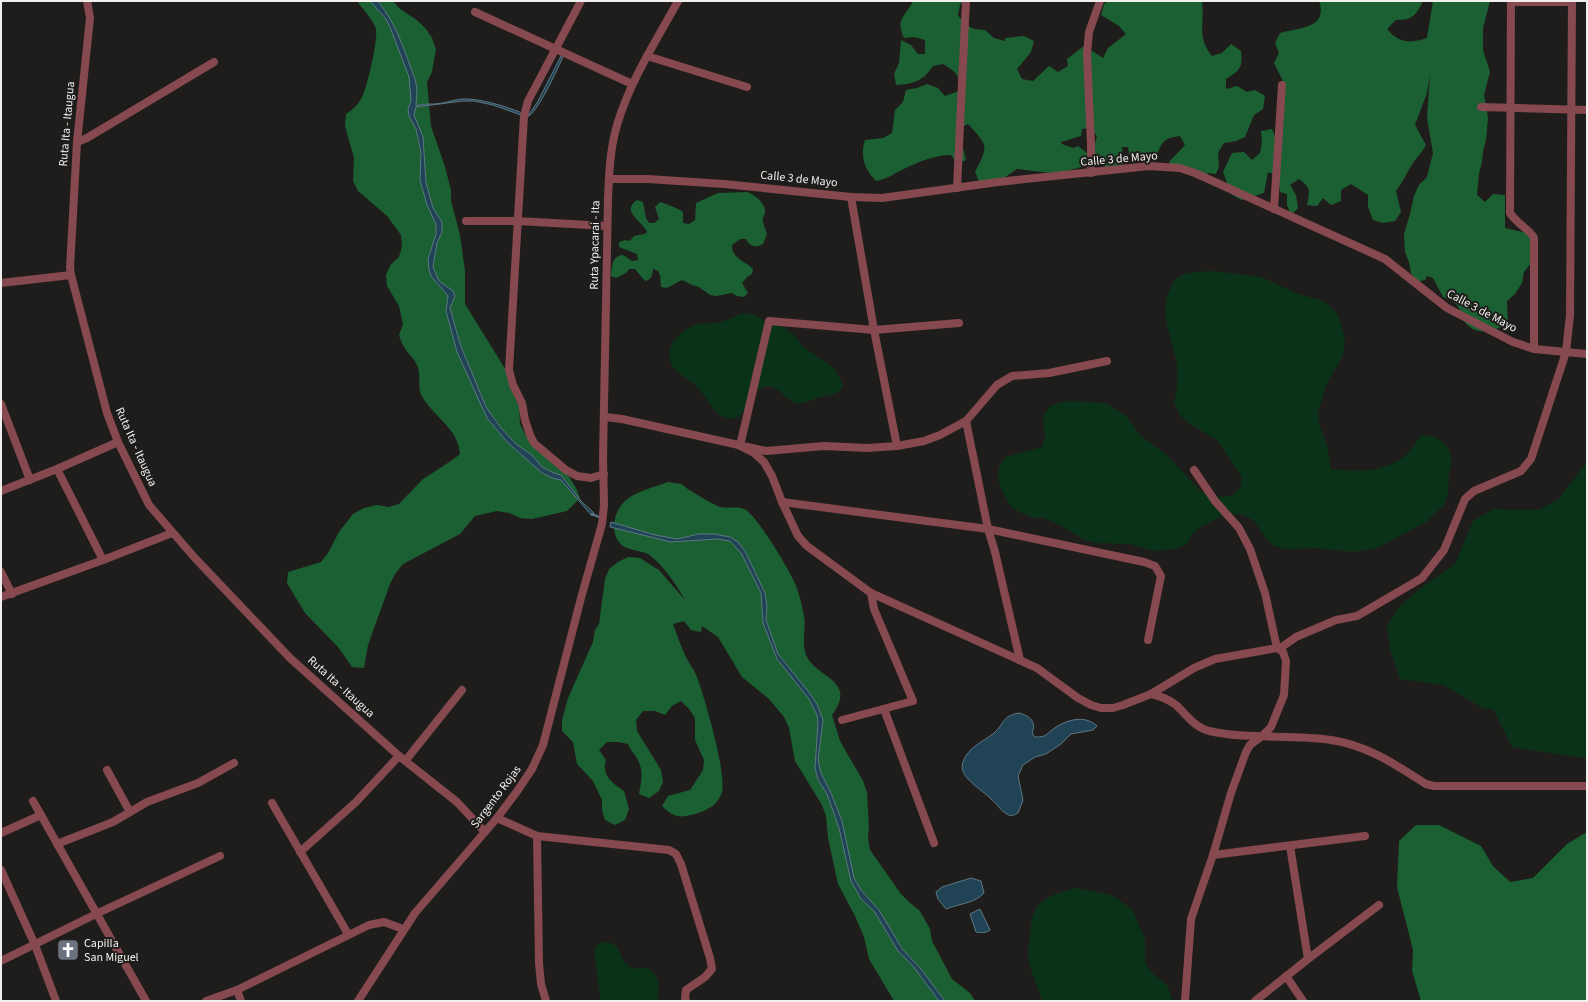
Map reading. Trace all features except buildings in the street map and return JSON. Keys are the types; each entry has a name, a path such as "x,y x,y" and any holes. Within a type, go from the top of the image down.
{"street":[{"name":"Ruta Ita - Itaugua","path":"87,1 90,18 77,142 70,257 71,274 107,413 118,442 149,505 172,533 290,658 399,756 406,760 457,802 485,832"},
{"path":"580,1 561,52 528,101 524,114 509,370 512,385 522,403 525,420 534,443 566,470 577,476 591,478 604,474"},
{"name":"Ruta Ypacarai - Ita","path":"604,505 607,226 610,160 617,126 632,84 678,1"},
{"path":"957,188 966,1"},
{"path":"1091,173 1087,54 1089,32 1100,1"},
{"path":"740,446 754,452 764,462 772,476 798,536 807,546 871,593 1037,668 1078,698 1091,705 1101,708 1113,708 1151,694 1194,668 1215,659 1278,648 1288,641 1336,620 1357,616 1404,587 1415,582 1428,572 1444,550 1465,499 1474,491 1521,471 1530,459 1566,352 1570,315 1572,2 1511,1 1510,214 1514,220 1531,233 1534,238 1534,349"},
{"path":"475,12 632,84"},
{"path":"648,56 747,87"},
{"path":"77,142 87,138 214,62"},
{"path":"1274,209 1282,85"},
{"path":"1481,108 1587,110"},
{"name":"Calle 3 de Mayo","path":"609,178 724,184 851,197 882,198 998,182 1149,166 1180,168 1195,173 1385,259 1447,308 1514,342 1534,349 1587,354"},
{"path":"851,197 874,330 897,446"},
{"path":"466,221 517,221 607,226"},
{"path":"1,282 71,274"},
{"path":"740,446 769,321 874,330 959,323"},
{"path":"604,417 622,419 766,451 824,446 867,448 897,446 924,441 940,436 966,421 997,385 1012,376 1049,373 1107,361"},
{"path":"1,404 30,480"},
{"path":"966,421 988,529 995,552 1020,660"},
{"path":"1,491 57,469 118,442"},
{"path":"57,469 103,560"},
{"path":"1185,1001 1191,919 1213,855 1231,793 1246,752 1250,745 1262,736 1273,723 1284,695 1286,661 1285,656 1278,648 1266,593 1250,549 1239,528 1215,501 1194,470"},
{"path":"782,502 988,529 1144,562 1155,566 1161,576 1148,640"},
{"name":"Sargento Rojas","path":"359,999 415,913 497,818 532,769 543,745 581,598 602,524 604,505"},
{"path":"1,597 172,533"},
{"path":"1,572 12,594"},
{"path":"842,720 913,701 874,609 871,593"},
{"path":"406,760 462,690"},
{"path":"1151,694 1163,697 1175,705 1196,726 1208,730 1262,736 1330,740 1350,744 1377,754 1426,784 1434,786 1587,786"},
{"path":"884,709 934,843"},
{"path":"300,852 356,802 399,756"},
{"path":"56,844 113,822 146,802 198,783 234,763"},
{"path":"108,770 130,812"},
{"path":"33,801 146,1001"},
{"path":"272,803 348,934"},
{"path":"1,833 41,815"},
{"path":"497,818 537,836 669,850 676,854 681,864 712,969 705,977 686,990 686,1001"},
{"path":"537,836 539,963 541,984 546,1001"},
{"path":"1213,855 1365,836"},
{"path":"1290,846 1308,959"},
{"path":"1,961 96,914 220,856"},
{"path":"1,870 35,945 56,1001"},
{"path":"1255,1001 1379,905"},
{"path":"206,1001 237,990 348,934 369,925 384,922 403,930"},
{"path":"1286,976 1303,1001"},
{"path":"237,990 241,1001"},
{"path":"359,999 368,1001"}],"green space":[{"path":"357,1 393,1 399,8 418,21 432,38 436,49 432,72 427,82 431,126 445,167 451,190 451,201 460,235 465,271 465,304 518,391 520,424 525,434 531,443 565,470 580,498 567,511 532,519 520,518 509,513 497,511 475,516 460,534 403,564 395,574 390,584 368,645 364,668 352,667 338,647 305,613 287,583 288,572 321,562 328,553 339,532 353,514 364,508 377,505 388,507 399,504 423,479 460,454 455,437 451,430 423,398 419,386 419,373 417,365 405,349 399,335 403,324 399,306 387,286 386,275 391,264 399,257 402,246 401,235 387,216 358,191 353,181 354,158 345,126 346,114 356,106 363,94 372,64 376,35 376,29 373,22"},
{"path":"913,1 963,1 960,5 958,15 964,24 974,29 985,30 994,38 1005,41 1005,38 1024,36 1034,41 1031,52 1017,69 1022,79 1033,81 1049,66 1058,72 1068,66 1067,59 1084,46 1103,58 1108,48 1126,34 1119,26 1101,15 1104,4 1108,1 1202,1 1202,29 1204,42 1212,56 1222,53 1231,44 1241,51 1240,68 1235,74 1226,79 1226,89 1237,86 1247,92 1255,90 1265,96 1263,109 1254,115 1245,137 1236,141 1224,143 1218,153 1219,167 1216,174 1208,173 1206,176 1176,170 1169,162 1185,145 1180,136 1167,139 1161,146 1157,155 1147,160 1137,162 1129,154 1128,147 1122,147 1123,164 1114,167 1103,166 1092,158 1097,136 1090,128 1082,129 1081,136 1061,142 1062,144 1073,148 1078,146 1087,153 1085,166 1063,172 1051,173 1017,169 998,182 979,182 975,172 983,156 984,146 980,137 968,124 958,129 966,160 957,164 951,155 934,157 876,181 864,162 863,152 865,140 883,138 892,133 895,110 903,102 906,90 927,84 938,88 945,96 959,91 958,77 951,69 943,64 933,66 926,75 918,81 896,85 894,74 899,63 901,40 911,45 918,54 925,54 925,40 914,37 904,38 901,32 900,26 902,18"},
{"path":"1319,1 1423,1 1416,14 1410,18 1396,20 1387,29 1391,34 1400,40 1415,41 1427,38 1433,1 1490,1 1483,28 1483,50 1490,72 1484,95 1488,118 1477,195 1485,202 1493,194 1505,195 1505,228 1527,233 1538,254 1524,272 1522,283 1515,294 1507,301 1508,323 1503,326 1491,331 1479,331 1468,326 1461,316 1460,310 1456,304 1443,297 1433,278 1427,276 1425,280 1416,282 1411,273 1405,252 1404,234 1414,196 1419,185 1427,177 1433,153 1427,118 1430,75 1427,93 1415,125 1426,145 1396,191 1401,212 1395,221 1383,223 1373,220 1368,207 1368,195 1351,184 1341,190 1341,201 1331,205 1323,198 1317,206 1307,205 1309,190 1308,187 1299,179 1290,185 1296,195 1298,208 1291,215 1287,205 1287,194 1280,192 1278,176 1268,172 1264,193 1241,200 1231,194 1223,172 1232,153 1244,152 1252,160 1260,153 1262,142 1261,131 1272,129 1276,139 1284,83 1274,63 1279,53 1275,43 1280,33 1310,26 1316,22 1320,17 1321,10"},
{"path":"747,192 756,197 764,206 765,213 763,221 767,234 763,244 760,245 751,245 746,239 740,239 732,245 732,249 736,256 753,269 752,274 742,283 748,293 744,297 737,296 732,293 716,296 710,295 699,287 682,280 667,288 661,287 660,275 658,271 653,269 651,277 645,281 635,269 629,269 626,273 616,278 611,276 613,262 617,257 623,255 632,261 638,260 637,254 619,247 619,242 625,240 630,241 634,236 645,234 647,232 634,216 631,209 632,204 637,200 643,202 646,218 649,223 654,223 659,219 655,207 660,202 683,212 683,223 689,224 695,220 696,203 718,193"},
{"path":"1214,271 1261,277 1298,294 1321,300 1331,307 1338,315 1345,337 1344,349 1341,360 1328,381 1318,413 1319,424 1327,445 1331,469 1361,471 1381,468 1400,460 1408,453 1421,435 1432,436 1442,441 1449,449 1452,462 1449,473 1448,494 1444,505 1426,522 1377,548 1353,552 1317,548 1285,549 1274,546 1266,539 1254,521 1244,515 1232,514 1221,516 1201,527 1192,534 1187,544 1176,549 1153,551 1130,544 1096,543 1085,540 1054,522 1043,518 1033,518 1012,508 1001,489 998,478 999,467 1005,457 1042,447 1045,438 1043,416 1049,407 1060,402 1072,401 1106,403 1126,416 1140,435 1168,456 1199,490 1209,495 1221,497 1231,496 1240,488 1242,477 1217,440 1188,423 1180,415 1174,403 1177,385 1177,366 1168,330 1166,303 1168,294 1174,281 1185,274"},
{"path":"743,313 754,315 769,323 781,325 795,336 802,346 835,369 843,385 841,389 832,395 817,398 805,403 796,403 791,401 776,389 764,387 754,394 741,416 726,418 720,415 697,387 673,367 670,362 671,347 675,339 690,327 698,324 715,323 728,320"},
{"path":"1587,461 1587,758 1512,747 1493,709 1483,708 1443,685 1400,679 1390,649 1387,626 1400,606 1417,591 1455,564 1473,521 1493,509 1539,510 1559,499"},
{"path":"668,482 682,485 720,507 744,509 756,521 781,557 793,579 801,601 804,616 805,652 816,668 832,680 840,693 839,703 832,715 840,741 863,781 867,792 869,827 868,838 870,850 901,894 919,910 930,929 932,941 952,979 970,993 975,1001 894,1001 869,959 864,937 838,884 828,838 826,816 822,805 795,761 789,728 784,717 769,699 742,677 718,637 702,626 701,632 691,630 684,621 673,624 686,658 697,677 715,737 722,772 723,786 719,799 710,808 695,814 681,816 673,815 662,806 668,796 690,790 703,770 704,760 695,740 695,718 681,701 672,706 665,715 655,711 643,711 636,720 637,731 661,770 663,782 659,791 649,798 639,794 642,777 640,764 628,744 607,742 599,750 606,760 606,774 615,785 624,791 629,809 625,820 615,825 605,820 602,810 602,800 593,781 577,764 573,742 562,731 562,720 568,698 593,642 595,630 599,624 605,579 609,569 628,557 640,558 659,570 685,600 670,576 651,556 622,545 616,537 614,531 616,514 626,500 641,492"},
{"path":"1416,825 1439,825 1481,846 1493,866 1510,882 1533,878 1567,844 1587,832 1587,1001 1421,1001 1412,971 1413,950 1397,887 1399,841"},
{"path":"1077,888 1111,895 1132,909 1145,939 1145,961 1150,971 1167,985 1173,1001 1042,1001 1032,973 1028,956 1031,923 1038,906 1047,898"},
{"path":"602,942 614,944 622,958 631,967 649,969 653,972 658,981 657,1001 601,1001 595,948"}],"water":[{"path":"370,1 378,1 391,20 400,39 415,79 417,88 416,106 468,99 492,103 522,113 521,115 493,105 474,101 416,107 414,115 423,137 426,183 433,208 442,222 442,232 437,243 433,267 439,281 453,291 455,296 450,308 460,344 486,407 501,428 516,444 532,455 542,467 561,475 581,501 594,513 592,516 561,480 552,478 542,473 507,442 487,418 457,352 446,311 448,296 431,276 429,270 428,259 436,234 436,224 427,205 420,180 421,152 416,129 409,116 408,109 411,101 409,77 386,19"},
{"path":"561,56 563,57 546,91 536,108 527,117 537,103"},
{"path":"611,522 655,535 677,539 699,534 714,534 730,537 738,542 745,551 765,593 767,606 766,620 778,654 817,704 823,720 818,760 821,773 842,821 854,878 861,890 879,910 903,950 921,969 945,1001 939,1001 913,966 898,951 874,911 861,899 851,881 839,828 827,794 818,780 815,768 818,723 817,715 809,699 777,659 763,623 761,593 741,553 730,541 717,539 671,542 610,527"},
{"path":"1019,713 1032,720 1034,726 1032,733 1035,737 1045,736 1057,726 1074,720 1086,720 1097,726 1093,730 1071,734 1061,744 1046,754 1035,757 1023,765 1018,776 1023,800 1018,813 1011,816 1003,811 972,783 967,778 962,768 968,752 994,733 1009,716"},
{"path":"971,878 981,881 984,893 972,901 946,909 938,899 936,892 942,887"},
{"path":"980,909 990,930 982,933 976,932 970,914"}],"waterway":[{"path":"592,514 601,518"}],"place":[{"name":"Capilla San Miguel","path":"68,950"}]}
